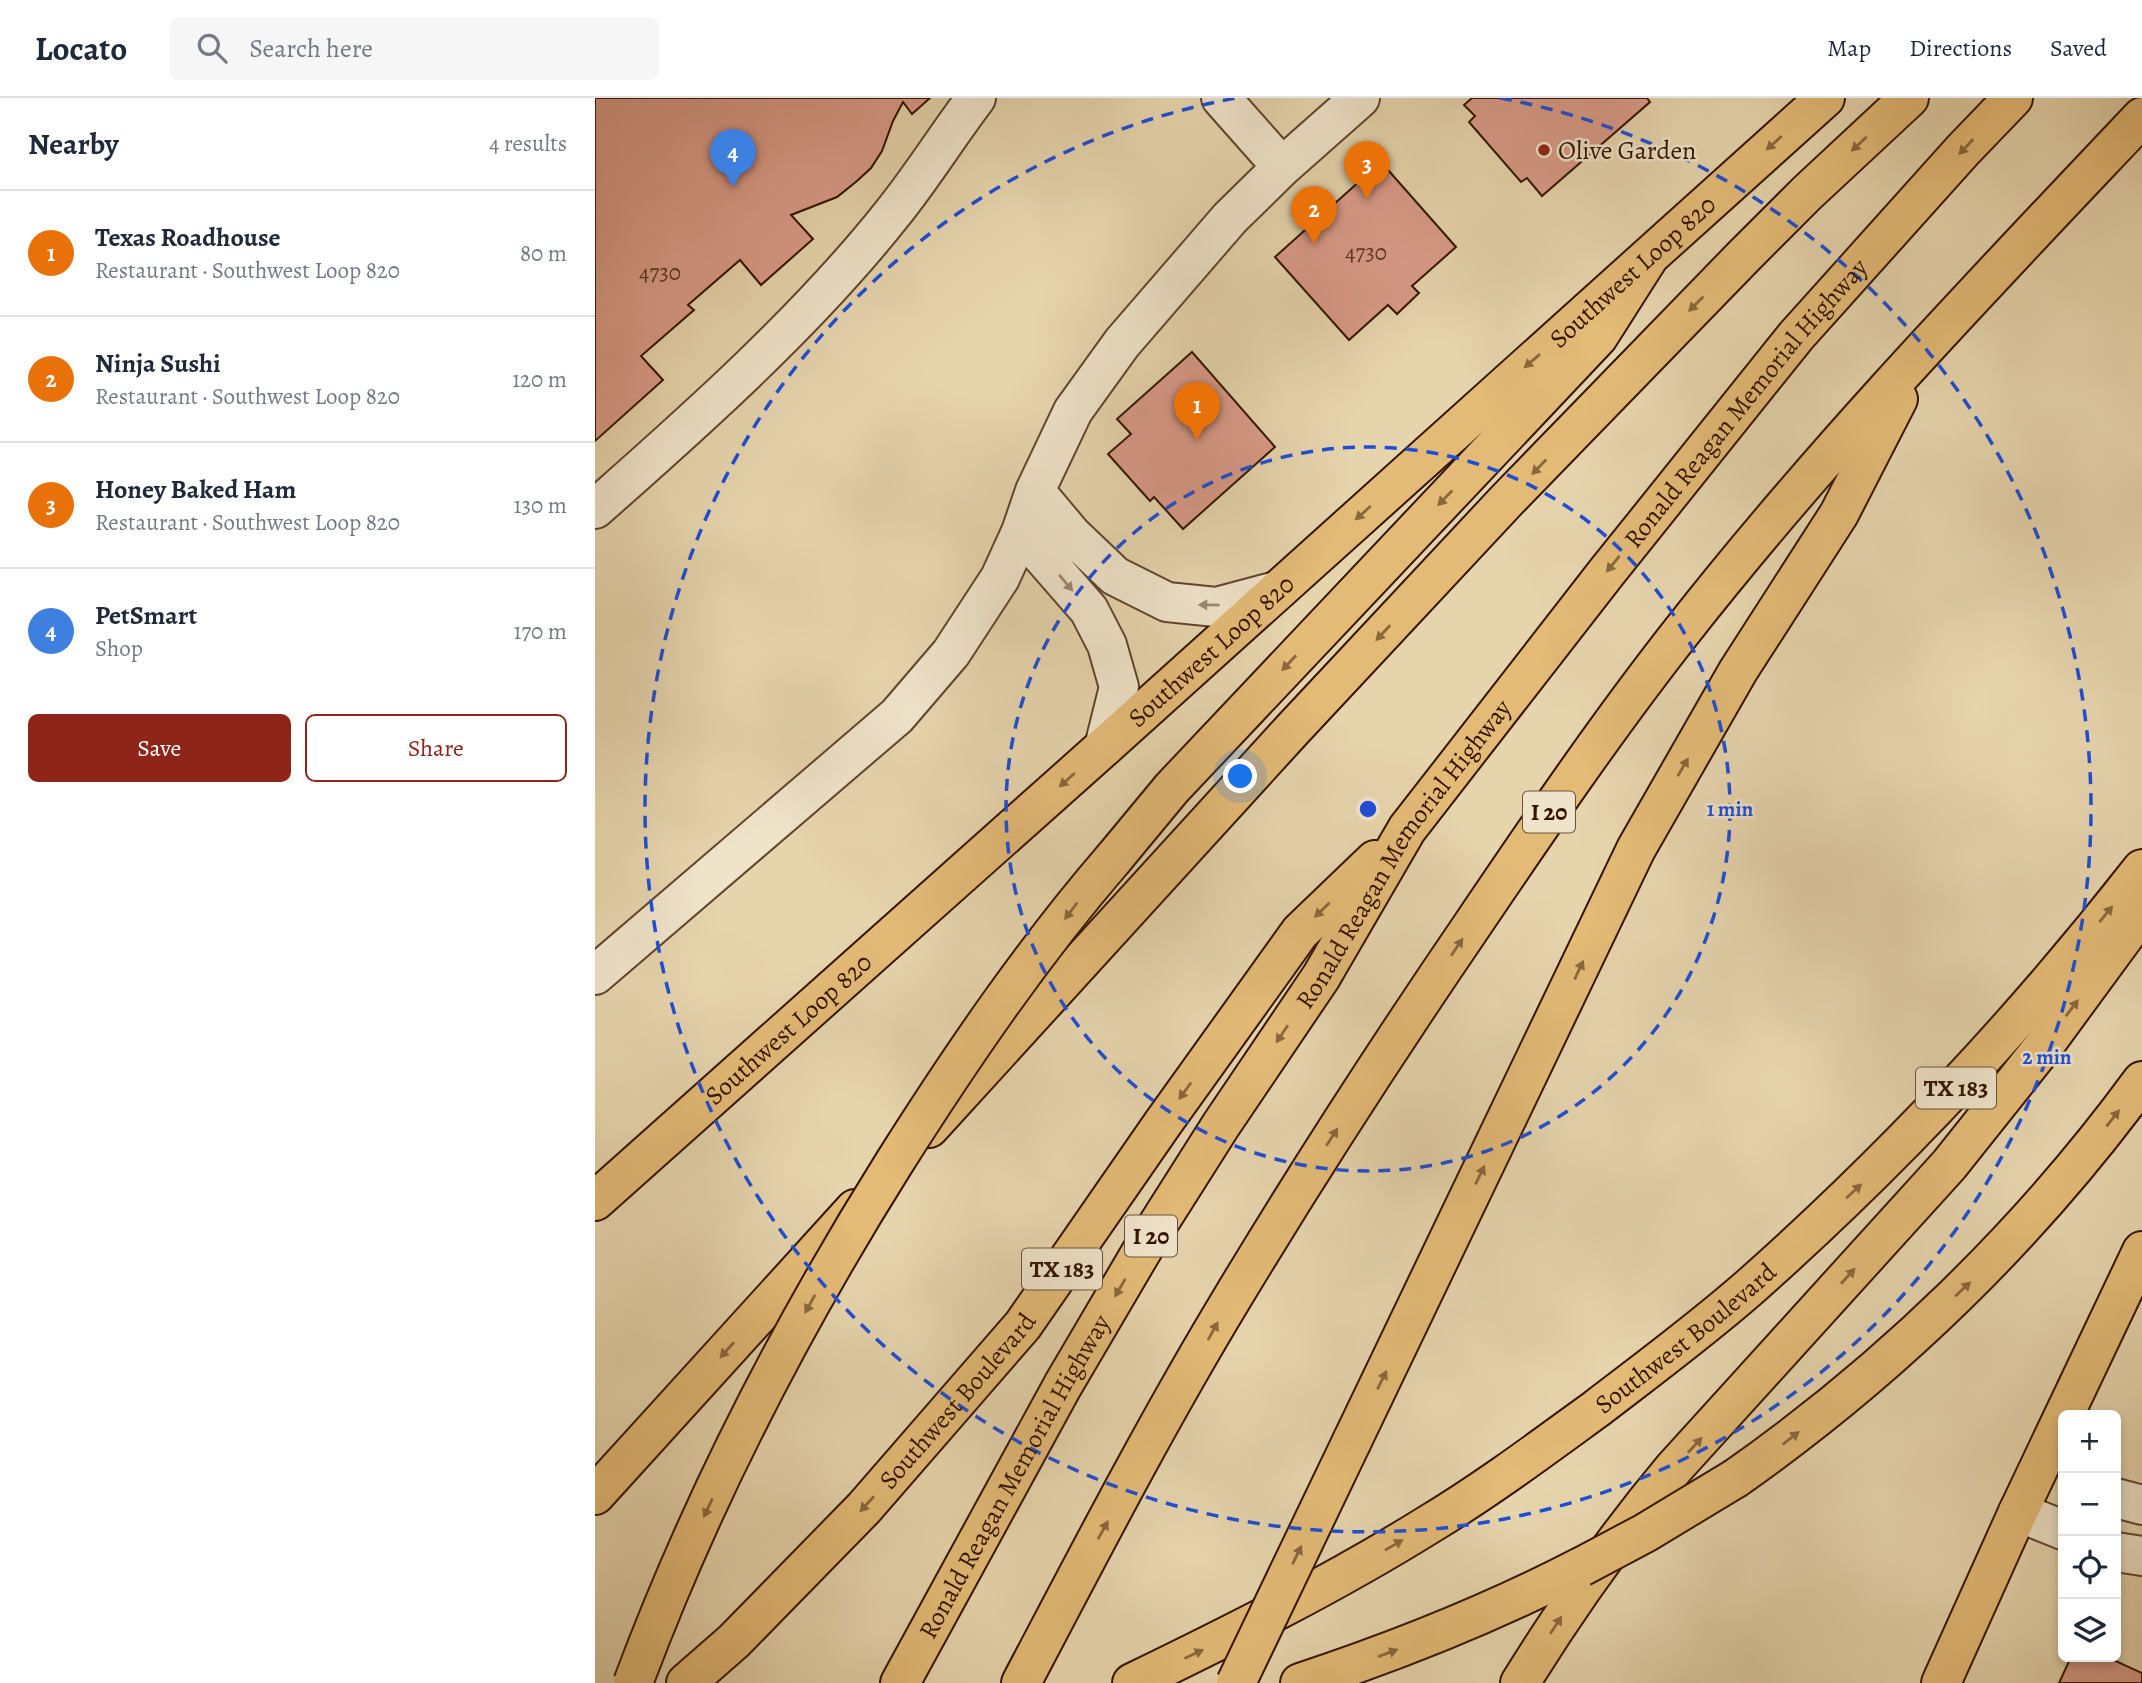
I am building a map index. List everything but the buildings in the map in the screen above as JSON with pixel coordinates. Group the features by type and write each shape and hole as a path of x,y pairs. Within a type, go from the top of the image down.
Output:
{"main road":[{"name":"Southwest Loop 820","path":"595,1201 1825,98"},
{"path":"595,1495 1293,729 1507,500 1807,193 1909,98"},
{"name":"Ronald Reagan Memorial Highway","path":"907,1668 1063,1385 1150,1237 1221,1125 1321,977 1407,829 1606,573 1796,336 1963,149 2013,98"},
{"name":"I 20","path":"1021,1683 1215,1327 1402,1029 1543,820 1681,633 1781,510 1924,348 2142,117"},
{"path":"633,1683 688,1551 733,1453 815,1294 949,1077 1043,947 1172,788 1598,337 1647,260"},
{"path":"1235,1683 1636,849 1738,671 1839,513 1924,348"},
{"name":"Southwest Boulevard","path":"686,1683 734,1641 864,1507 1023,1325 1300,932 1407,829"},
{"name":"Southwest Boulevard","path":"1132,1683 1283,1608 1429,1525 1527,1460 1679,1346 1750,1287 1861,1185 1926,1120 2045,988 2142,869"},
{"path":"1520,1683 1557,1623 1634,1516 1674,1468 1948,1165 2043,1047 2142,912"},
{"path":"1300,1683 1430,1637 1519,1599 1665,1522 1736,1478 1801,1431 1889,1357 1980,1272 2077,1165 2142,1081"},
{"path":"1941,1683 2018,1512 2052,1470 2142,1251"}],"lane":[{"path":"595,509 714,400 837,277 893,214 976,98"},
{"path":"1221,98 1282,167"},
{"path":"595,975 897,716 951,653 1000,578 1021,532 1035,491 1073,411 1122,343 1230,218 1282,167 1360,98"},
{"path":"1035,491 1072,535 1115,576 1167,602 1216,607 1276,591"},
{"path":"1021,532 1089,610 1107,645 1119,687 1104,747"},
{"path":"2121,1499 2142,1505"},
{"path":"2018,1512 2058,1528"},
{"path":"2121,1553 2142,1556"}],"place":[{"name":"Olive Garden","path":"1544,150"},
{"name":"PetSmart","path":"733,187"},
{"name":"Honey Baked Ham","path":"1367,199"},
{"name":"Ninja Sushi","path":"1314,244"},
{"name":"Texas Roadhouse","path":"1197,440"}]}
